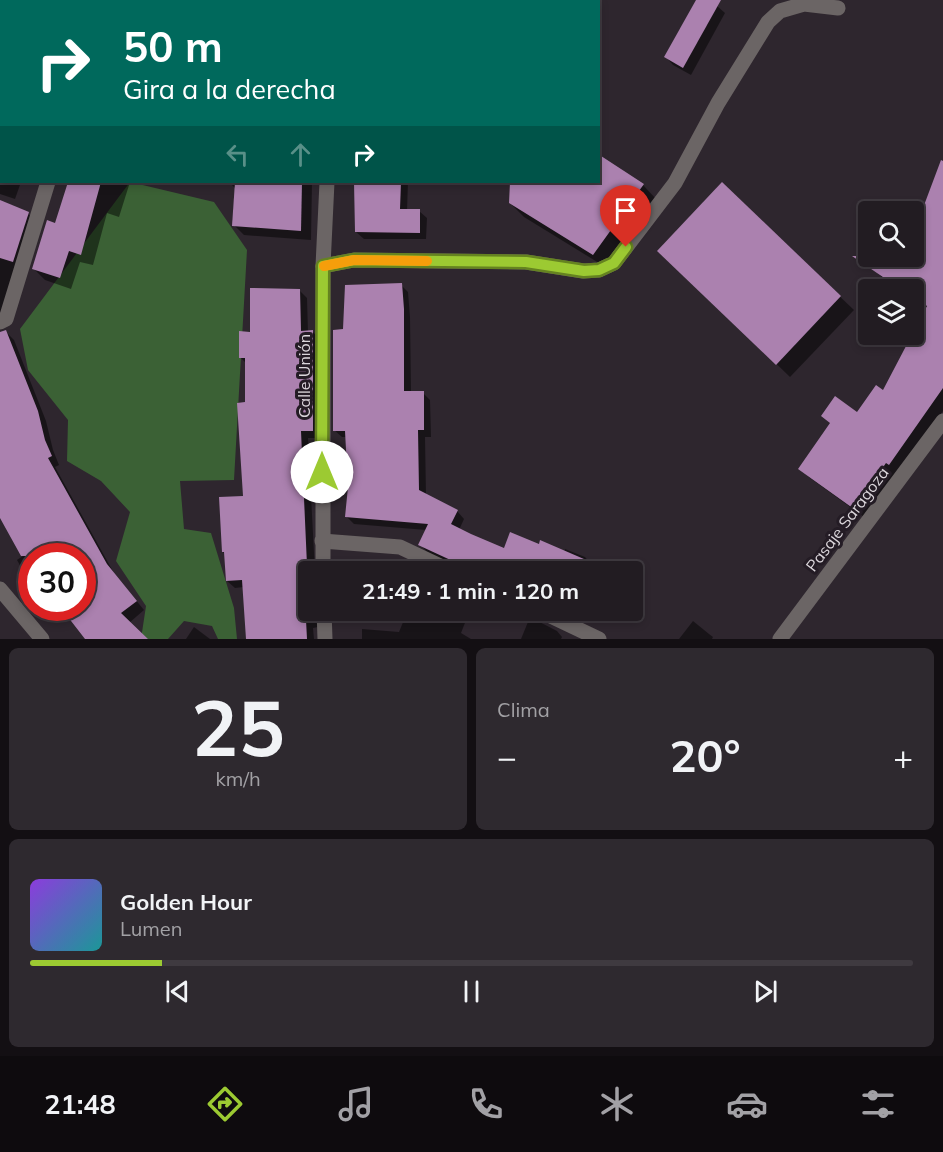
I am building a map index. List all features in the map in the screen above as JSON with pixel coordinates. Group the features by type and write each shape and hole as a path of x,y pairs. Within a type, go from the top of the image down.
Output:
{"street":[{"path":"323,266 354,260 526,262 584,271 599,270 614,263 675,183 718,103 768,22 780,11 804,4 838,8"},
{"path":"0,322 6,319 48,183"},
{"name":"Calle Unión","path":"322,561 323,266 327,183"},
{"name":"Pasaje Saragoza","path":"780,639 943,421"},
{"path":"322,541 400,547 430,561"},
{"path":"0,589 42,639"},
{"path":"324,621 325,639"},
{"path":"561,621 599,639"}],"green space":[{"path":"129,183 214,202 247,250 234,480 180,481 184,529 211,533 234,608 237,639 218,639 212,626 184,621 168,639 141,639 146,606 116,561 130,512 101,481 67,461 68,420 28,370 20,329"}],"building":[{"path":"696,0 721,0 683,68 664,57"},
{"path":"600,155 644,184 593,255 509,203 510,183 600,183"},
{"path":"941,160 943,161 943,388 889,465 886,463 854,509 798,469 830,423 821,416 835,396 857,412 876,385 883,390 907,345 924,345 924,312 927,306 924,304 924,279 886,279 868,267 924,267 924,205"},
{"path":"722,182 841,296 776,365 657,251"},
{"path":"68,183 101,183 81,255 69,251 60,278 32,269 47,220 55,223"},
{"path":"235,183 302,183 301,231 232,226"},
{"path":"354,183 401,183 400,209 420,209 420,233 355,232"},
{"path":"0,200 29,212 13,262 0,258"},
{"path":"402,283 404,391 424,391 424,430 418,430 419,490 458,510 451,524 504,548 510,532 539,544 540,540 589,561 453,561 418,545 428,524 345,517 348,487 345,431 333,431 333,330 343,329 345,285"},
{"path":"250,288 300,289 301,331 313,330 313,431 301,431 307,561 298,561 298,621 306,621 307,639 246,639 242,580 226,581 219,497 243,496 237,403 245,402 245,358 239,358 239,331 250,332"},
{"path":"6,330 38,411 45,440 52,456 48,458 95,543 18,543 18,551 0,518 0,332"},
{"path":"96,544 107,564 137,601 121,613 148,639 85,639 71,621 96,621"}],"slow traffic":[{"path":"324,266 354,260 427,261"}],"route":[{"path":"322,472 323,266 354,260 526,262 584,271 599,270 614,263 626,247"}]}
